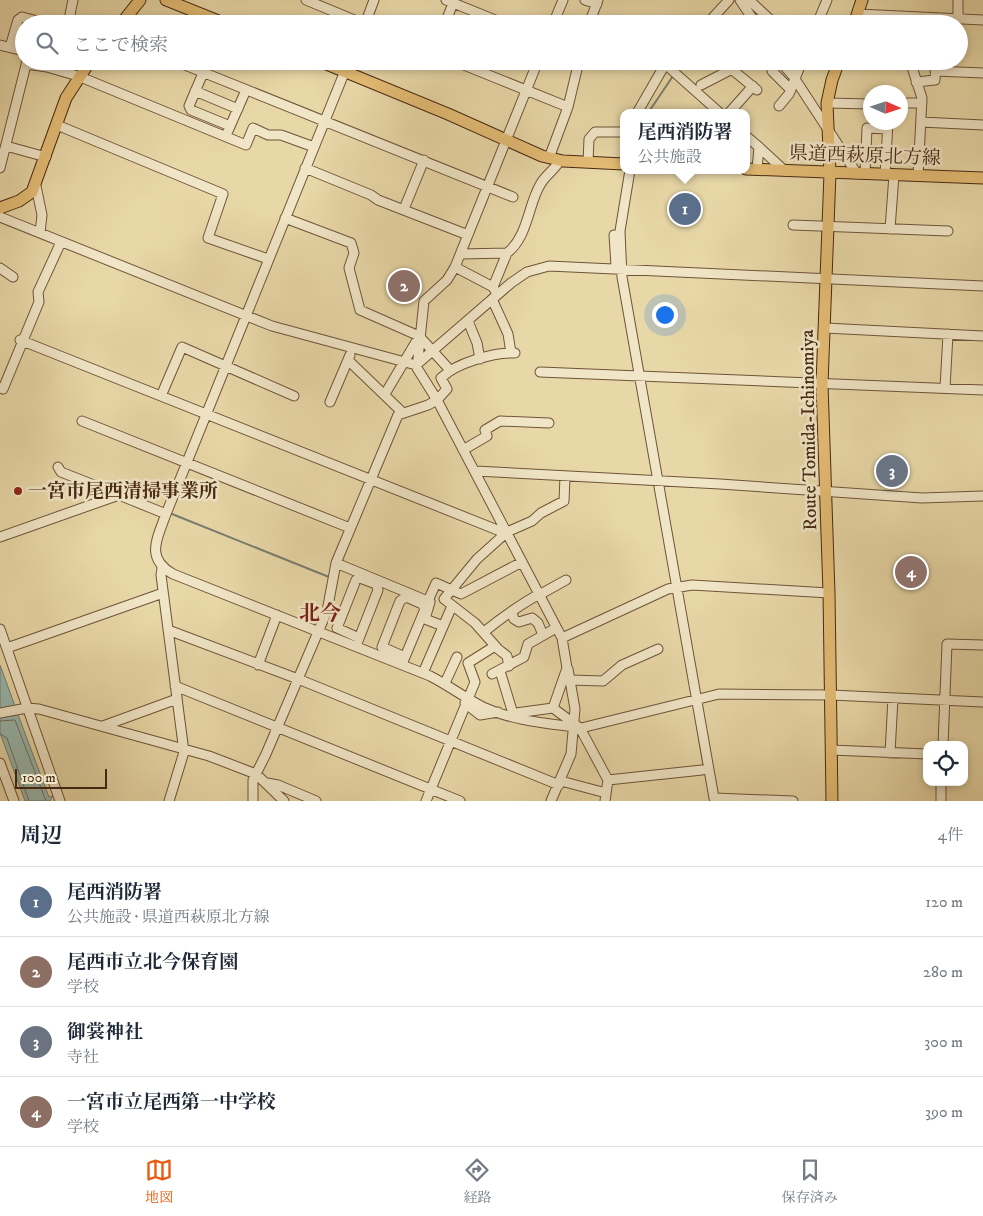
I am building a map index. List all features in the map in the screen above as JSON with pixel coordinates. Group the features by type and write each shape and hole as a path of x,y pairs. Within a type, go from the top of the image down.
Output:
{"main road":[{"path":"128,15 140,0"},
{"path":"166,0 204,15"},
{"path":"857,15 862,0"},
{"path":"0,208 26,198 36,186 66,98 83,70"},
{"path":"356,70 506,140 555,159 620,164"},
{"name":"Route Tomida-Ichinomiya","path":"832,801 827,491 822,384 830,173 827,103 836,70"},
{"name":"県道西萩原北方線","path":"752,169 983,178"}],"street":[{"path":"70,15 73,0"},
{"path":"306,0 343,15"},
{"path":"368,15 374,0"},
{"path":"557,15 563,0"},
{"path":"585,0 597,2 592,15"},
{"path":"716,15 729,0"},
{"path":"740,0 750,15"},
{"path":"749,0 765,15"},
{"path":"821,15 827,0"},
{"path":"958,0 958,15"},
{"path":"447,15 450,1 469,4 489,15"},
{"path":"968,19 983,20"},
{"path":"10,48 15,30"},
{"path":"0,45 15,49"},
{"path":"0,168 24,70"},
{"path":"57,70 78,76 246,145 253,128 268,135 281,135 314,146"},
{"path":"198,70 513,197"},
{"path":"172,800 182,748 162,594 162,568 156,558 156,550 166,514 345,70"},
{"path":"476,70 568,107"},
{"path":"534,70 455,267 447,280 424,301 416,365 437,400 562,638 575,709 575,727 572,754 551,801"},
{"path":"494,294 507,252 520,238 541,182 556,168 555,159 576,70"},
{"path":"639,109 665,70"},
{"path":"675,70 716,109"},
{"path":"701,85 722,70"},
{"path":"734,109 755,88 737,70"},
{"path":"772,70 791,90"},
{"path":"788,70 861,174"},
{"path":"779,106 791,90 799,70"},
{"path":"913,70 922,103 918,176"},
{"path":"916,82 935,80 936,70"},
{"path":"963,70 983,73"},
{"path":"203,72 189,106 191,110 230,126"},
{"path":"227,138 230,126 246,90"},
{"path":"195,91 238,109"},
{"path":"827,103 863,104"},
{"path":"908,104 922,103"},
{"path":"921,122 983,125"},
{"path":"57,125 223,194 208,238 268,260"},
{"path":"861,174 867,130"},
{"path":"887,130 890,229"},
{"path":"588,162 590,139 595,132 620,132"},
{"path":"750,139 785,170"},
{"path":"6,146 46,157"},
{"path":"752,169 759,147"},
{"path":"404,210 424,160"},
{"path":"305,168 468,235"},
{"path":"623,174 613,250 619,270 693,699 714,798 793,801"},
{"path":"619,270 621,214 629,174"},
{"path":"36,186 42,215 40,233"},
{"path":"0,217 290,332 416,365"},
{"path":"285,218 351,243 354,253 349,268 360,310 419,336 450,369"},
{"path":"794,225 948,231"},
{"path":"0,388 3,389 21,340 36,311 39,302 38,292 61,242"},
{"path":"461,254 507,252"},
{"path":"416,365 468,321 494,294 527,272 549,266 983,286"},
{"path":"253,801 252,789 256,774 327,611 336,563 398,415 437,400 447,389 441,378 450,369 513,353 494,294 455,267"},
{"path":"0,268 13,278"},
{"path":"468,321 477,343 480,360"},
{"path":"825,328 983,336"},
{"path":"945,388 948,334"},
{"path":"386,394 419,336"},
{"path":"21,340 506,533"},
{"path":"161,396 182,347 294,396"},
{"path":"330,402 352,347"},
{"path":"348,360 386,394 402,412"},
{"path":"540,372 983,390"},
{"path":"82,421 350,528"},
{"path":"463,450 487,436 485,430 500,421 549,423"},
{"path":"58,467 62,472 166,514"},
{"path":"474,471 655,480 922,498 983,496"},
{"path":"509,666 507,656 495,646 484,632 444,599 477,559 506,533 532,521 541,513 564,501 565,476"},
{"path":"0,537 119,495"},
{"path":"442,626 425,619 430,606 428,601 436,584 461,594 522,562"},
{"path":"336,563 428,601"},
{"path":"162,568 189,581 318,631 357,642 404,661"},
{"path":"360,578 376,584 378,590 357,642 337,628 356,580 360,578"},
{"path":"484,632 512,613 516,607 566,580"},
{"path":"562,638 674,588 692,585 829,593"},
{"path":"162,594 175,686 175,699"},
{"path":"7,648 162,594"},
{"path":"404,661 425,609 422,604 406,597 400,601 382,646 404,661 423,673 445,683 466,700 514,717 575,727 693,699 729,694 830,695 983,702"},
{"path":"423,673 452,606"},
{"path":"512,613 514,619 519,622 532,618 538,623 543,635"},
{"path":"258,665 277,615"},
{"path":"514,717 496,673 524,657 528,644 556,628"},
{"path":"0,629 60,801"},
{"path":"168,630 298,679 450,741 560,783 606,797 608,780 575,727 552,708 516,712 514,717"},
{"path":"943,741 947,644 983,646"},
{"path":"426,801 475,682 468,663 495,646"},
{"path":"570,680 603,680 622,665 658,649"},
{"path":"552,708 564,680 566,654"},
{"path":"445,683 457,657"},
{"path":"175,686 460,801"},
{"path":"890,753 892,698"},
{"path":"103,726 175,699"},
{"path":"693,699 708,801"},
{"path":"0,713 27,708 52,712 182,748 256,774 284,801"},
{"path":"831,750 923,754"},
{"path":"0,763 14,801"},
{"path":"608,780 702,770"},
{"path":"266,783 278,785 316,801"},
{"path":"941,801 942,786"}],"water":[{"path":"0,665 15,706 0,710"},
{"path":"17,712 49,797 53,796 50,801 25,801 0,733 0,716"}],"waterway":[{"path":"651,109 673,76"},
{"path":"172,514 329,577"},
{"path":"697,726 704,768"}],"place":[{"name":"尾西消防署","path":"685,209"},
{"name":"尾西市立北今保育園","path":"404,286"},
{"name":"御裳神社","path":"892,471"},
{"name":"一宮市尾西清掃事業所","path":"18,491"},
{"name":"一宮市立尾西第一中学校","path":"911,572"}],"district":[{"name":"北今","path":"320,614"}]}
